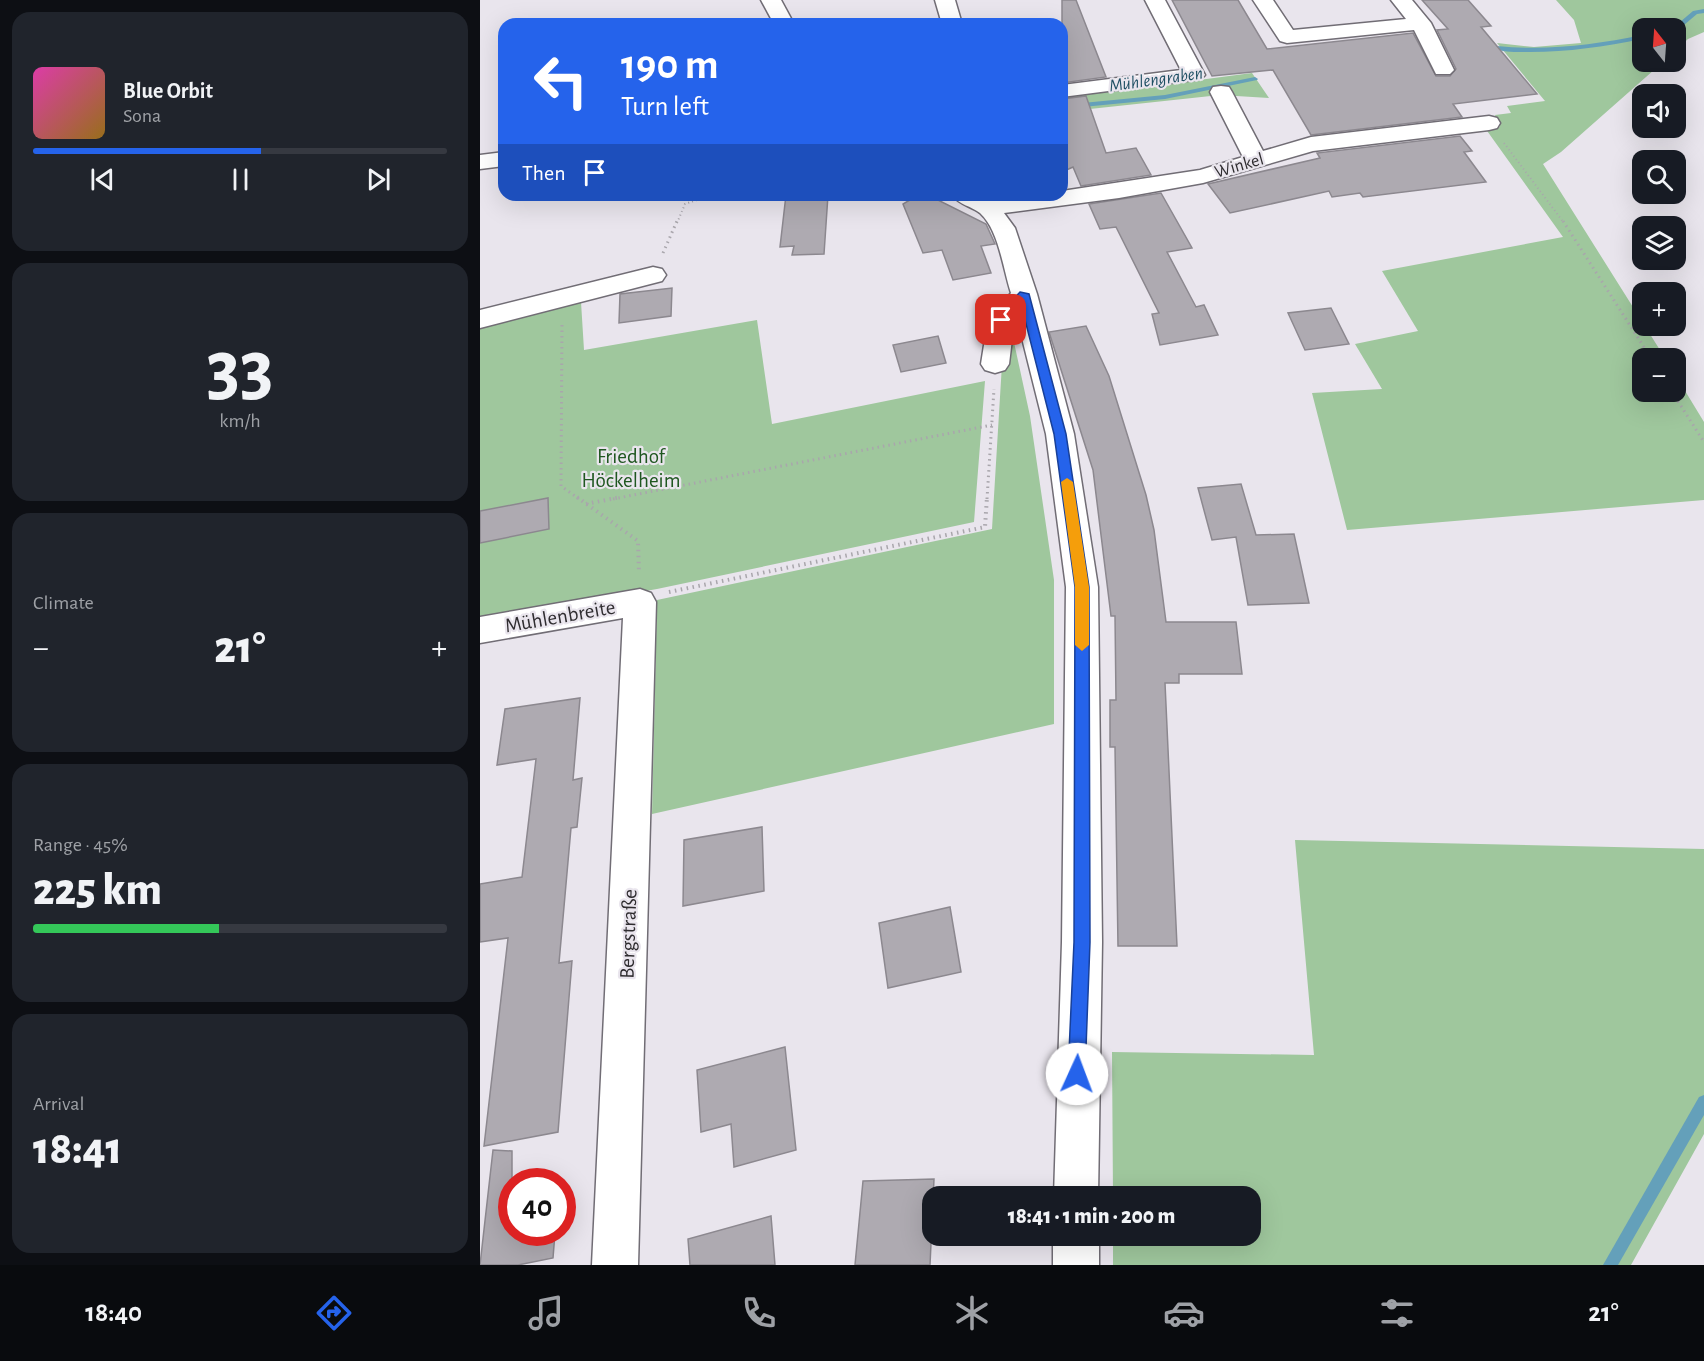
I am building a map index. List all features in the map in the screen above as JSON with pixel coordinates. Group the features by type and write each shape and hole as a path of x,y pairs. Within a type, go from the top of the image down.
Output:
{"street":[{"path":"771,0 781,18"},
{"path":"945,0 950,18"},
{"path":"1068,90 1194,75 1155,0"},
{"path":"1263,0 1287,37 1421,23"},
{"path":"1401,0 1421,23 1443,70"},
{"path":"1221,92 1256,160"},
{"name":"Winkel","path":"1068,194 1119,191 1203,176 1311,144 1489,123"},
{"path":"480,162 498,160"},
{"path":"983,201 1003,228 1024,294 1060,434 1082,587 1082,942 1076,1186"},
{"path":"480,319 653,275"},
{"path":"995,364 1001,320 1024,294"},
{"name":"Mühlenbreite","path":"480,630 640,602"},
{"name":"Bergstraße","path":"615,1265 640,602"},
{"path":"1076,1246 1076,1265"}],"path":[{"path":"1489,123 1578,242 1645,348"},
{"path":"653,275 685,204 694,201"},
{"path":"653,275 665,250"},
{"path":"562,298 561,486 638,541 640,602 658,594 985,527 995,364"},
{"path":"1678,402 1704,442"},
{"path":"585,504 992,425"}],"green space":[{"path":"1556,0 1704,0 1704,32 1686,41 1686,18 1632,18 1632,72 1652,72 1638,84 1632,84 1632,89 1561,152 1543,164 1632,306 1632,336 1651,336 1659,348 1632,348 1632,402 1686,402 1686,392 1704,422 1704,500 1347,530 1312,393 1382,389 1355,344 1418,331 1382,271 1563,237 1485,128 1500,127 1495,115 1511,113 1507,106 1545,101 1497,43 1534,47 1581,43 1574,20"},
{"path":"1252,73 1269,98 1220,95 1068,111 1068,97"},
{"name":"Friedhof Höckelheim","path":"581,302 584,350 757,320 772,424 985,381 974,522 657,589 480,620 480,328"},
{"path":"1010,324 1030,416 1054,580 1054,724 652,814 657,600 992,529 1002,364"},
{"path":"1295,840 1704,849 1704,1134 1631,1265 1113,1265 1113,1246 1261,1246 1261,1186 1113,1186 1112,1052 1314,1055"}],"building":[{"path":"1062,0 1076,0 1106,77 1068,82 1068,18 1062,18"},
{"path":"1172,0 1238,0 1267,49 1413,33 1436,76 1450,76 1456,69 1437,30 1448,29 1422,0 1468,0 1491,26 1481,27 1537,94 1453,104 1462,117 1311,135 1273,70 1212,76"},
{"path":"1086,96 1106,153 1136,148 1151,175 1081,186 1073,167 1068,169 1068,98"},
{"path":"1460,136 1472,151 1464,152 1486,182 1363,197 1360,193 1332,197 1329,191 1230,213 1208,184 1320,158 1317,153"},
{"path":"1161,193 1192,248 1167,252 1196,307 1204,305 1218,335 1160,345 1152,314 1159,313 1116,227 1100,229 1089,204"},
{"path":"785,201 828,201 824,254 792,255 794,246 780,247"},
{"path":"908,201 940,201 986,224 995,244 981,246 991,273 953,280 942,250 923,253 903,204"},
{"path":"672,288 671,316 619,323 620,294"},
{"path":"1331,308 1349,344 1305,350 1288,313"},
{"path":"1086,326 1109,376 1146,495 1154,530 1166,622 1236,622 1242,674 1179,674 1179,683 1165,683 1177,946 1118,946 1115,747 1110,747 1110,700 1116,700 1115,616 1111,616 1093,470 1049,332"},
{"path":"938,336 946,363 901,372 893,345"},
{"path":"1241,484 1256,535 1294,534 1309,603 1248,605 1236,537 1212,540 1198,488"},
{"path":"548,498 549,529 480,543 480,511"},
{"path":"580,698 573,780 582,778 577,827 571,828 559,963 572,961 558,1132 484,1146 508,938 480,942 480,884 522,877 536,759 497,765 505,709"},
{"path":"762,827 764,891 683,906 684,840"},
{"path":"950,907 961,972 888,988 879,923"},
{"path":"785,1047 796,1150 734,1167 731,1124 701,1132 697,1070"},
{"path":"493,1150 512,1151 512,1168 498,1168 498,1246 554,1246 553,1258 518,1265 480,1265"},
{"path":"934,1179 934,1186 922,1186 922,1246 931,1246 930,1265 855,1265 863,1181"},
{"path":"771,1216 775,1265 690,1265 688,1239"}],"waterway":[{"name":"Mühlengraben","path":"1686,20 1695,12 1704,11"},
{"name":"Mühlengraben","path":"1497,48 1515,50 1570,48 1632,39"},
{"name":"Mühlengraben","path":"1068,106 1165,97 1255,79"},
{"path":"1610,1265 1704,1102"}],"slow traffic":[{"path":"1067,482 1082,587 1082,645"}],"route":[{"path":"1001,320 1024,294 1060,434 1082,587 1082,942 1077,1074"}]}
